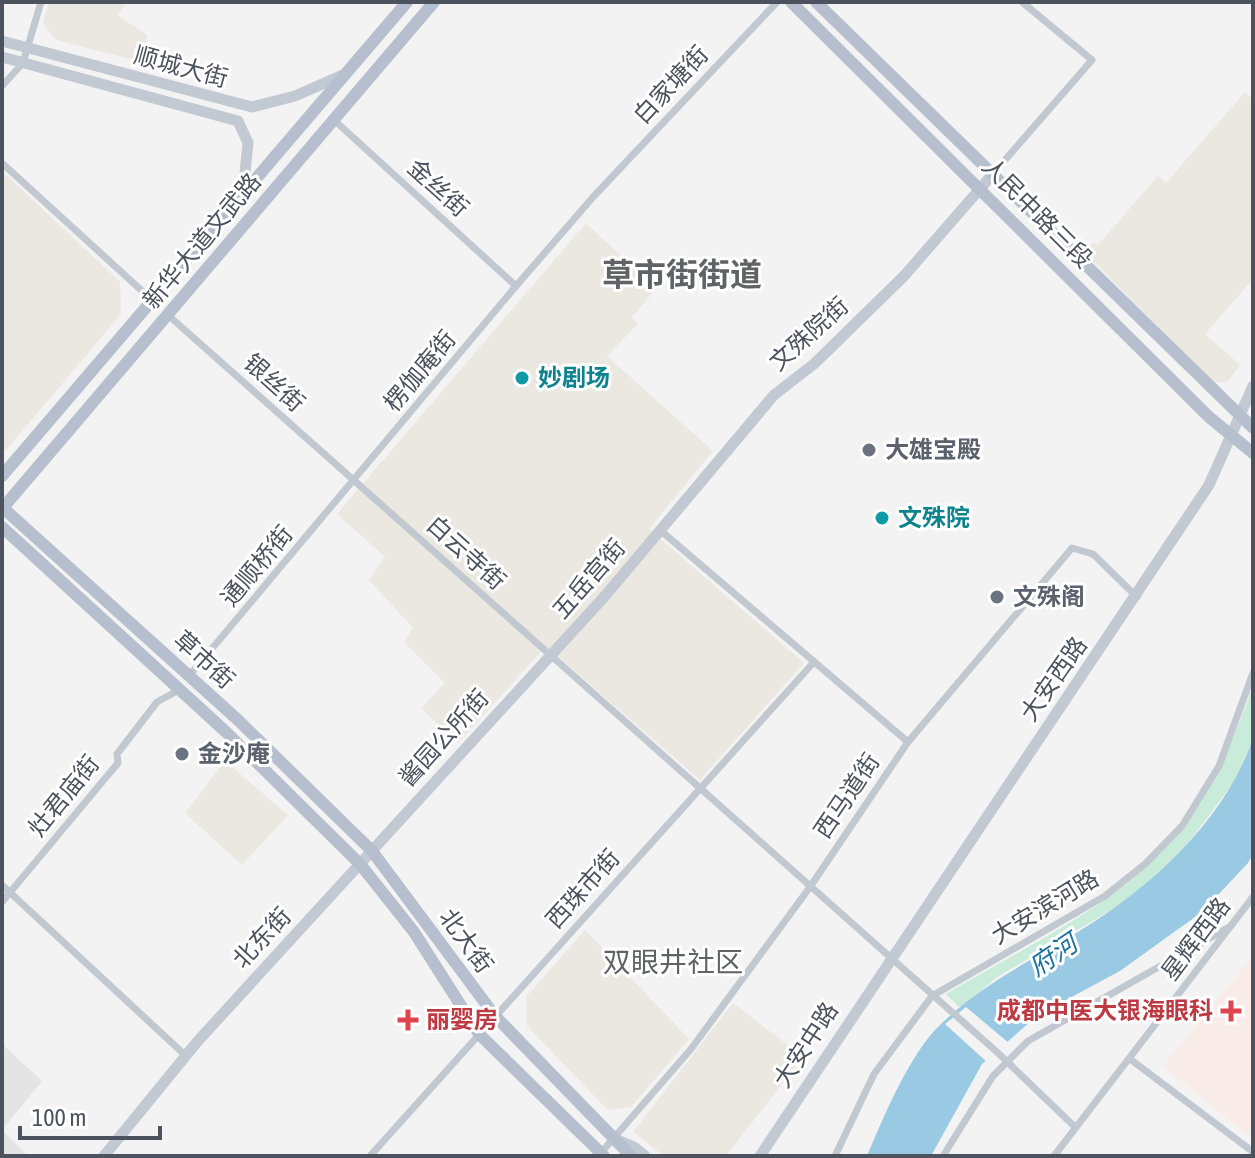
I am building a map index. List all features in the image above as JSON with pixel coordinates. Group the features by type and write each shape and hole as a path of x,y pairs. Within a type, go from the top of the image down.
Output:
{"main road":[{"name":"新华大道文武路","path":"2,476 407,2"},
{"name":"新华大道文武路","path":"2,508 434,2"},
{"name":"人民中路三段","path":"791,2 1232,439 1253,453"},
{"name":"人民中路三段","path":"816,2 1253,428"},
{"name":"草市街","path":"2,508 189,676 372,851"},
{"name":"草市街","path":"2,527 177,691 226,732 360,864"},
{"name":"北大街","path":"372,851 495,1016 631,1156"},
{"name":"北大街","path":"360,864 414,932 479,1034 602,1155"}],"street":[{"path":"2,86 23,63 41,2"},
{"name":"白家塘街","path":"516,286 594,196 777,2"},
{"path":"992,175 1092,60 1022,2"},
{"name":"顺城大街","path":"2,41 252,107 295,96 345,74"},
{"name":"顺城大街","path":"2,57 238,121 248,143 243,193"},
{"name":"金丝街","path":"334,120 516,286"},
{"path":"2,163 152,300"},
{"name":"文殊院街","path":"660,530 774,395 814,364 904,276 992,175"},
{"name":"楞伽庵街","path":"355,481 516,286"},
{"name":"银丝街","path":"168,315 355,481"},
{"name":"大安西路","path":"890,958 1137,597 1209,485 1253,386"},
{"name":"白云寺街","path":"355,481 998,1053 1074,1126"},
{"name":"通顺桥街","path":"189,676 355,481"},
{"path":"660,530 908,742"},
{"name":"五岳宫街","path":"550,655 660,530"},
{"name":"西马道街","path":"602,1155 691,1049 810,887 908,742 1072,548 1093,554 1137,597"},
{"name":"酱园公所街","path":"372,851 550,655"},
{"name":"西珠市街","path":"370,1156 814,662"},
{"name":"大安滨河路","path":"835,1156 874,1074 932,996 1105,896 1145,864 1182,826 1219,766 1253,673"},
{"name":"灶君庙街","path":"2,902 118,763 117,754 157,702 177,691"},
{"name":"北东街","path":"104,1156 186,1056 372,851"},
{"path":"2,885 186,1056"},
{"name":"星辉西路","path":"1054,1156 1074,1126 1130,1059 1253,897"},
{"path":"943,1156 1005,1060 1028,1041 1231,926"},
{"name":"大安中路","path":"760,1156 890,958"},
{"path":"1130,1059 1253,1152"},
{"path":"614,1139 634,1147 645,1156"}],"shaded area":[{"path":"49,2 127,2 117,15 147,35 141,62 56,40 43,23"},
{"path":"1245,92 1253,99 1253,279 1205,334 1240,365 1227,382 1213,382 1084,252 1094,242 1098,245 1158,176 1166,183"},
{"path":"2,171 120,282 121,314 7,449 2,450"},
{"path":"586,223 656,289 632,317 638,324 607,356 713,451 649,529 804,663 700,780 546,646 458,743 421,708 445,683 404,642 413,628 369,580 385,557 337,514"},
{"path":"225,761 288,815 242,865 185,813"},
{"path":"585,930 689,1039 631,1107 608,1110 527,1026 526,997"},
{"name":"成都中医大银海眼科","path":"1253,956 1253,1126 1246,1134 1163,1066"},
{"path":"733,1003 803,1057 726,1156 664,1156 633,1132"},
{"path":"2,1044 42,1081 2,1130"},
{"path":"2,1130 28,1156 2,1156"}],"green space":[{"path":"1253,684 1253,739 1249,750 1233,783 1180,854 1125,902 997,977 960,1008 946,994 1109,897 1157,855 1179,830 1215,774 1243,714"}],"water":[{"name":"府河","path":"1253,739 1253,854 1248,863 1202,912 1120,971 1038,1015 982,1064 931,1156 867,1156 908,1068 941,1024 985,988 1095,921 1151,879 1201,829 1239,771"}],"pier":[{"path":"966,1007 1010,1044 988,1063 945,1024"}],"place":[{"name":"妙剧场","path":"522,378"},
{"name":"大雄宝殿","path":"869,450"},
{"name":"文殊院","path":"882,518"},
{"name":"文殊阁","path":"997,597"},
{"name":"金沙庵","path":"182,754"},
{"name":"成都中医大银海眼科","path":"1231,1011"},
{"name":"丽婴房","path":"408,1020"}],"district":[{"name":"草市街街道","path":"682,275"},
{"name":"双眼井社区","path":"673,962"}]}
